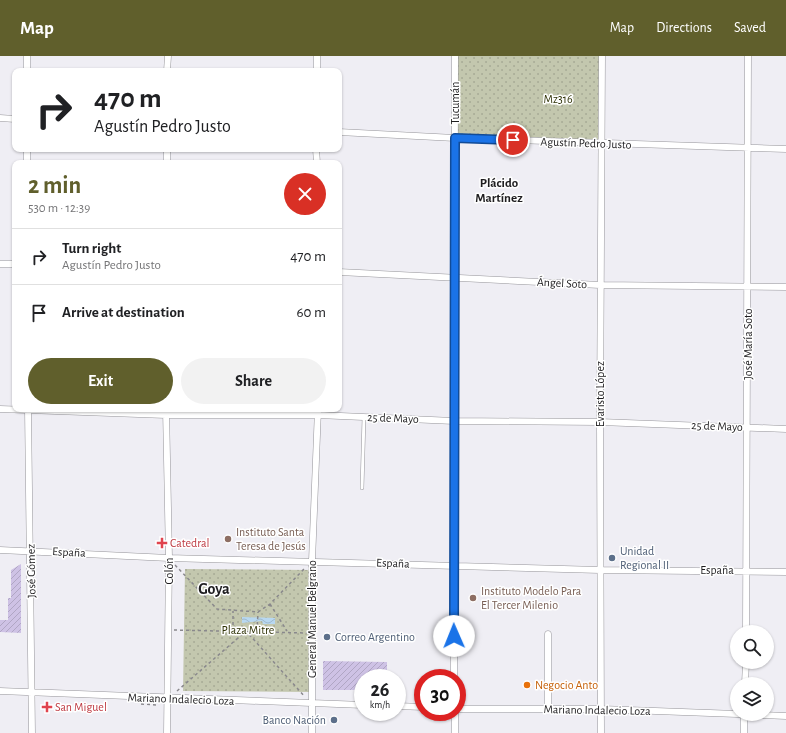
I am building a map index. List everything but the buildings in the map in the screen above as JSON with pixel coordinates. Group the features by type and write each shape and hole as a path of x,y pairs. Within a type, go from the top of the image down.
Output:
{"street":[{"path":"27,56 27,68"},
{"path":"167,68 168,56"},
{"path":"317,56 317,68"},
{"name":"Tucumán","path":"454,669 455,56"},
{"name":"Evaristo López","path":"601,733 600,285 602,56"},
{"name":"José María Soto","path":"746,625 748,570 748,56"},
{"path":"0,118 12,119"},
{"name":"Agustín Pedro Justo","path":"342,132 455,138 786,150"},
{"path":"0,264 12,264"},
{"name":"Ángel Soto","path":"342,272 600,285 786,287"},
{"name":"25 de Mayo","path":"0,409 12,409"},
{"name":"José Gómez","path":"28,412 31,550 32,733"},
{"name":"25 de Mayo","path":"166,412 318,412 364,417 454,421 600,422 786,429"},
{"name":"Colón","path":"166,412 169,558 167,733"},
{"name":"General Manuel Belgrano","path":"312,733 310,633 318,412"},
{"name":"España","path":"0,550 31,550 169,558 600,570 748,570 786,572"},
{"path":"548,634 548,709"},
{"name":"Mariano Indalecio Loza","path":"0,692 354,705"},
{"name":"Mariano Indalecio Loza","path":"466,708 601,709 730,714"},
{"name":"Mariano Indalecio Loza","path":"774,715 786,716"},
{"path":"455,721 455,733"},
{"path":"744,721 744,733"}],"lane":[{"path":"362,488 364,417"}],"path":[{"path":"169,558 217,609 258,612 270,604 312,561"},
{"path":"270,604 288,632"},
{"path":"233,610 233,631"},
{"path":"257,631 258,612"},
{"path":"169,630 310,633"},
{"path":"168,699 246,631"},
{"path":"246,631 312,704"}],"green space":[{"name":"Mz316","path":"455,56 602,56 601,143 455,138"},
{"name":"Plaza Mitre","path":"185,569 312,570 311,692 183,691"}],"water":[{"path":"242,617 275,618 275,624 263,624 262,621 242,623"}],"place":[{"name":"Instituto Santa Teresa de Jesús","path":"228,539"},
{"name":"Catedral","path":"162,543"},
{"name":"Unidad Regional II","path":"612,558"},
{"name":"Instituto Modelo Para El Tercer Milenio","path":"473,598"},
{"name":"Correo Argentino","path":"327,637"},
{"name":"Negocio Anto","path":"527,685"},
{"name":"San Miguel","path":"47,707"},
{"name":"Banco Nación","path":"334,720"}],"district":[{"name":"Plácido Martínez","path":"499,190"},
{"name":"Goya","path":"214,589"}],"route":[{"path":"454,636 455,138 513,140"}]}
